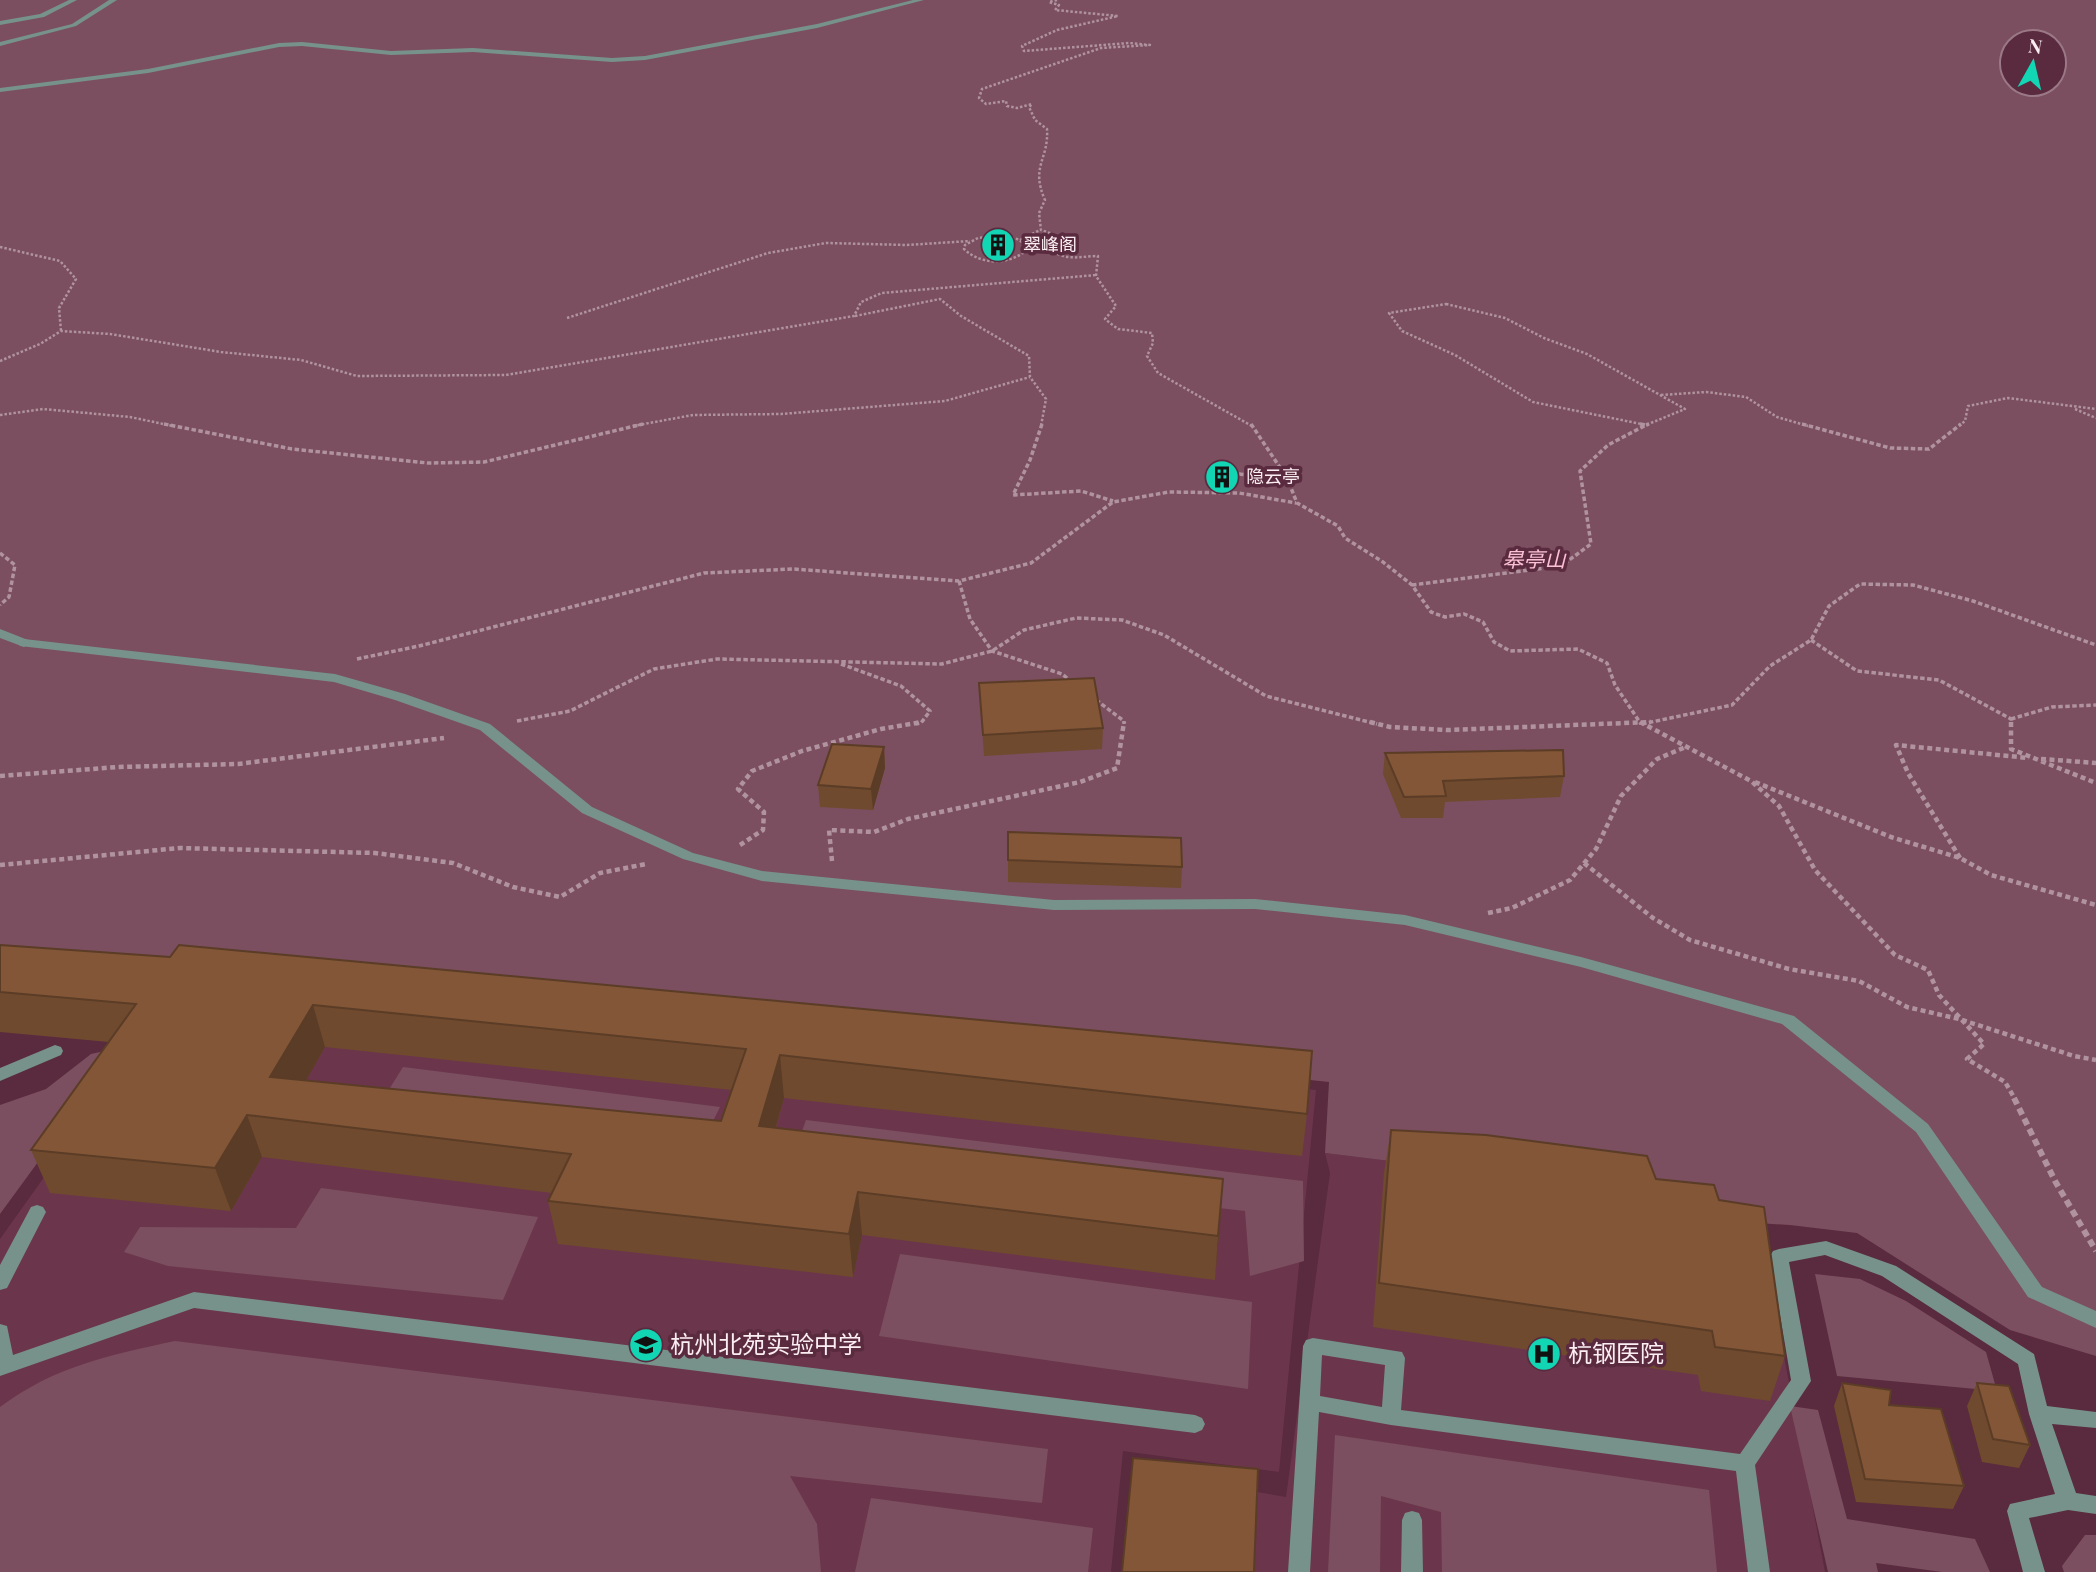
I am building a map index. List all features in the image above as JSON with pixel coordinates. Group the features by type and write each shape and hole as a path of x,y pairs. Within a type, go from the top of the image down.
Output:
{"street":[{"path":"0,23 42,16 74,0"},
{"path":"0,44 74,25 114,0"},
{"path":"0,90 148,71 279,45 302,44 391,53 473,50 612,60 645,58 817,26 922,0"},
{"path":"0,633 24,643 335,678 400,696 485,727 587,810 688,856 762,876 1054,905 1255,904 1405,920 1581,962 1788,1020 1923,1128 2035,1292 2096,1320"},
{"path":"0,1075 55,1051"},
{"path":"0,1283 37,1212"},
{"path":"1759,1572 1745,1463 1801,1381 1779,1256 1826,1248 1889,1271 2027,1360 2039,1414 2067,1501"},
{"path":"0,1332 2,1367 194,1300 1195,1424"},
{"path":"1299,1572 1313,1346 1395,1358 1391,1417"},
{"path":"1309,1402 1391,1417 1745,1463"},
{"path":"2039,1414 2096,1420"},
{"path":"2034,1572 2017,1511 2067,1501 2096,1505"},
{"path":"1412,1520 1412,1572"}],"path":[{"path":"1041,230 1039,213 1045,200 1037,185 1037,167 1042,161 1049,138 1047,129 1038,124 1029,113 1032,104 1017,108 1007,106 1002,100 986,104 979,99 982,89 1022,75 1040,65 1058,63 1068,57 1103,48 1150,45 1129,43 1024,51 1023,46 1035,38 1059,28 1118,16 1055,10 1059,5 1049,2 1057,0"},
{"path":"1019,240 1041,230 1053,234 1060,245 1054,252 1061,257 1070,259 1098,256 1095,262 1097,282 1116,306 1105,319 1118,329 1152,333 1153,343 1147,356 1158,373 1251,422 1287,478 1297,503"},
{"path":"567,318 768,253 826,243 907,245 970,242 998,236 1019,240 1027,246 1025,253 1002,260 982,259 964,249 970,242"},
{"path":"0,247 60,261 76,279 60,308 61,331"},
{"path":"854,316 861,302 882,293 1096,275"},
{"path":"0,361 40,344 61,331 110,334 193,348 301,360 357,376 506,376 940,299 961,316 1029,356 1030,377 1046,399 1042,428 1030,466 1013,495 1081,491 1113,502"},
{"path":"1412,585 1561,566 1591,544 1580,471 1608,445 1685,409 1587,354 1544,338 1505,318 1446,304 1389,313 1402,331 1455,355 1533,402 1646,425"},
{"path":"0,415 43,409 130,417 304,450 428,463 484,462 624,426 693,415 781,414 945,401 1030,377"},
{"path":"1658,395 1706,392 1746,397 1777,417 1827,428 1890,448 1929,449 1965,421 1968,407 2008,398 2096,409"},
{"path":"2071,407 2096,418"},
{"path":"1238,474 1287,478"},
{"path":"354,659 483,630 704,573 793,569 959,581 1031,563 1113,502 1169,492 1239,493 1297,503 1338,526 1345,538 1383,562 1412,585 1431,612 1446,617 1464,614 1483,622 1494,642 1510,651 1578,649 1607,663 1615,685 1641,723 1751,780 1892,837 1960,859 1992,875 2096,905"},
{"path":"0,553 15,565 9,597 0,606"},
{"path":"959,581 970,619 992,651 1062,674 1083,690"},
{"path":"0,776 118,767 238,764 440,739 485,727 570,711 654,669 717,659 942,664 992,651 1024,630 1076,618 1122,620 1164,635 1266,696 1335,716 1390,727 1448,730 1641,723 1732,705 1770,666 1811,640 1829,606 1860,584 1913,585 1973,601 2096,645"},
{"path":"1811,640 1857,671 1939,680 2011,719 2052,707 2096,705"},
{"path":"0,865 180,848 375,853 453,863 513,887 560,897 600,873 740,845 763,830 764,811 738,789 752,771 802,751 881,729 921,723 930,711 901,686 837,662"},
{"path":"835,883 829,830 874,832 908,819 1080,782 1117,768 1124,721 1093,697"},
{"path":"2011,719 2011,750 2096,783"},
{"path":"1960,859 1908,773 1896,745 2096,763"},
{"path":"1485,914 1511,908 1570,880 1596,849 1621,796 1657,759 1688,746"},
{"path":"1751,780 1779,806 1815,870 1895,955 1928,970 1939,995 1984,1044 1966,1059 2005,1082 2026,1118 2055,1181 2096,1251"},
{"path":"1584,863 1653,918 1690,940 1788,969 1859,981 1907,1007 1959,1019 2074,1056 2096,1060"}],"shaded area":[{"name":"杭州北苑实验中学","path":"186,978 1316,1090 1279,1472 1123,1451 1111,1572 0,1572 0,1239"},
{"name":"杭钢医院","path":"1325,1153 1707,1200 1761,1236 1825,1572 1135,1572 1141,1472 1286,1497 1330,1173"}],"green space":[{"name":"皋亭山","path":"0,0 2096,0 2096,1356 2010,1330 1857,1233 1741,1222 1707,1200 1325,1153 1329,1082 202,962 0,969"},
{"path":"122,1047 0,1214 0,1105 46,1089 91,1054"},
{"path":"403,1067 720,1107 700,1147 380,1104"},
{"path":"806,1120 1303,1181 1304,1261 1250,1276 1245,1211 792,1159"},
{"path":"321,1188 538,1217 503,1300 168,1266 124,1252 140,1227 296,1228"},
{"path":"900,1254 1252,1302 1248,1389 879,1336"},
{"path":"1815,1274 1860,1279 1906,1301 1986,1352 1997,1391 1837,1376"},
{"path":"175,1341 1048,1449 1042,1503 790,1476 817,1524 821,1572 0,1572 0,1407 41,1381 62,1372 106,1357"},
{"path":"1790,1406 1818,1410 1847,1519 1975,1539 1990,1572 1942,1572 1876,1563 1878,1572 1828,1572"},
{"path":"1335,1435 1709,1490 1717,1572 1442,1572 1441,1512 1381,1496 1380,1572 1328,1572"},
{"path":"871,1498 1093,1528 1088,1572 855,1572"},
{"path":"2085,1535 2096,1535 2096,1572 2064,1572 2062,1566"}],"building":[{"path":"1094,678 1103,728 983,735 979,683"},
{"path":"832,744 884,747 871,789 818,785"},
{"path":"1563,750 1564,776 1443,781 1446,796 1404,797 1385,753"},
{"path":"1008,832 1181,838 1182,867 1008,860"},
{"path":"0,945 170,957 179,945 1312,1051 1307,1114 780,1055 759,1126 1223,1179 1218,1236 858,1192 849,1234 548,1201 571,1154 247,1115 215,1168 31,1150 136,1004 0,992","holes":["313,1005 746,1049 721,1121 270,1077"]},
{"path":"1391,1130 1486,1135 1647,1156 1656,1179 1714,1185 1719,1200 1764,1207 1785,1356 1715,1347 1712,1331 1379,1283"},
{"path":"1842,1383 1891,1390 1889,1405 1941,1409 1964,1486 1865,1479"},
{"path":"1977,1383 2009,1386 2030,1445 1993,1439"},
{"path":"1133,1458 1258,1469 1254,1572 1122,1572"}],"place":[{"name":"翠峰阁","path":"998,245"},
{"name":"隐云亭","path":"1222,477"},
{"name":"杭州北苑实验中学","path":"646,1345"},
{"name":"杭钢医院","path":"1544,1354"}]}
